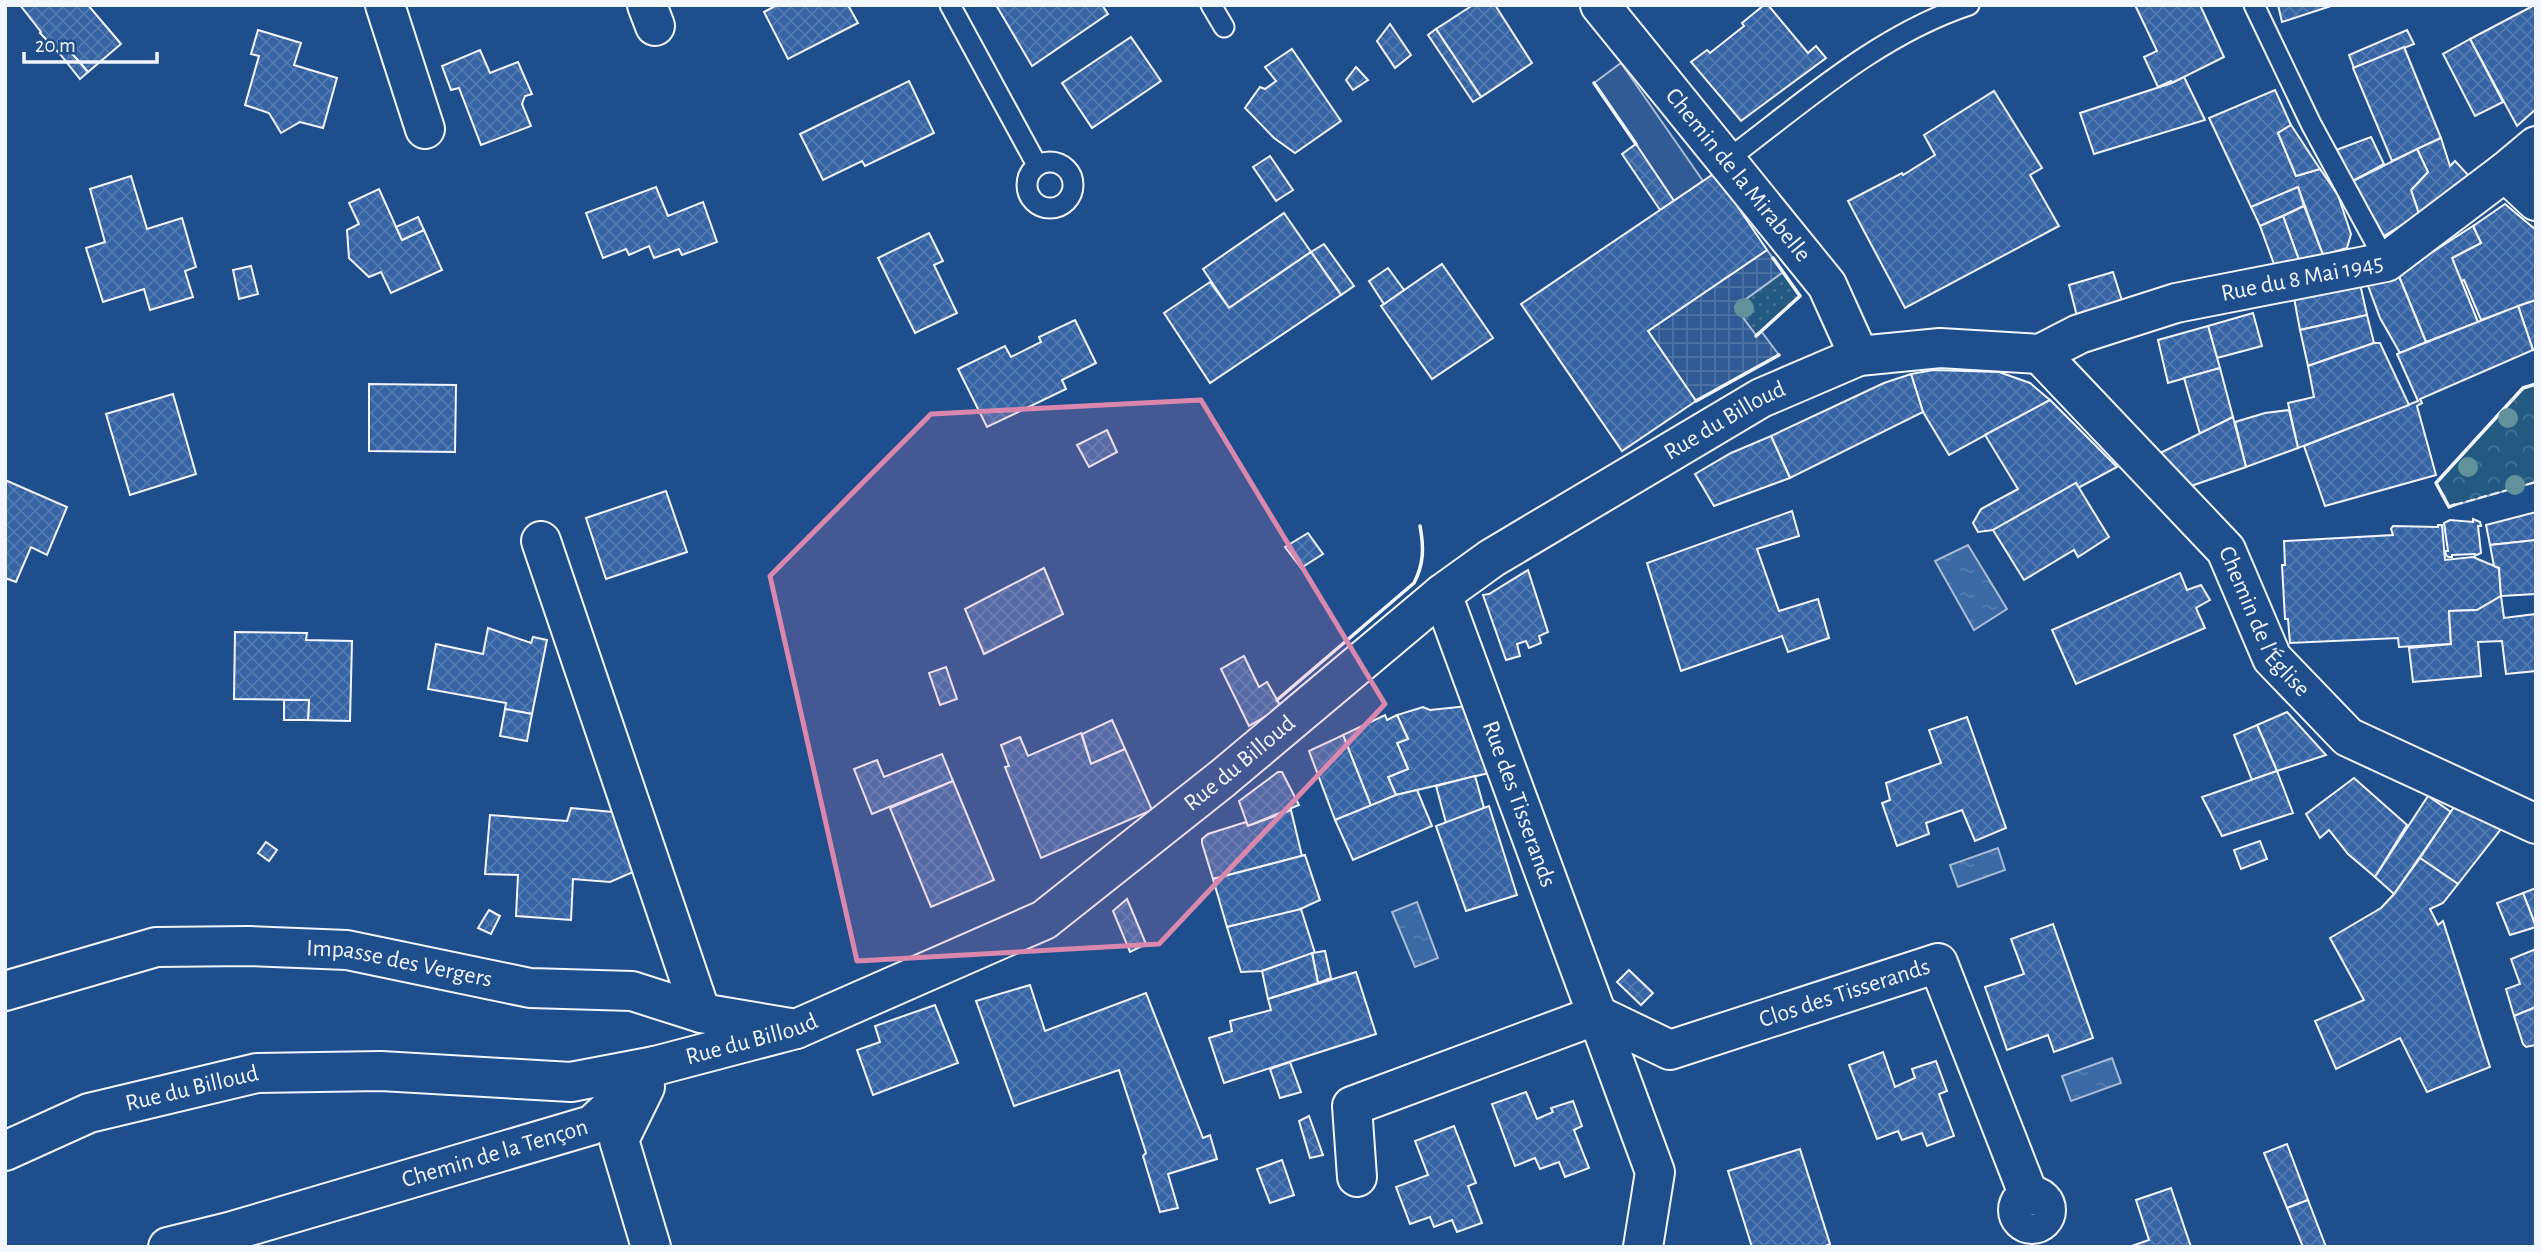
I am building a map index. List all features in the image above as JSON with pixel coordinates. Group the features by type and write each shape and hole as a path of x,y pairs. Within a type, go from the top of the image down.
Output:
{"street":[{"path":"385,5 425,129"},
{"name":"Chemin de la Mirabelle","path":"1600,5 1827,285 1859,356"},
{"name":"Rue du 8 Mai 1945","path":"2040,354 2079,334 2176,303 2386,262 2536,146"},
{"path":"2505,172 2536,201"},
{"name":"Rue du Billoud","path":"5,1151 89,1113 257,1073 381,1071 572,1082 655,1066 796,1029 1044,920 1223,778 1442,594 1492,558 1761,398 1859,356 1940,348 2040,354"},
{"name":"Chemin de l'Église","path":"2040,354 2226,550 2272,658 2348,737 2536,824"},
{"path":"541,541 701,1013"},
{"name":"Rue des Tisserands","path":"1442,594 1597,1015"},
{"name":"Impasse des Vergers","path":"5,992 156,947 249,946 347,950 530,988 632,991 701,1013 796,1029"},
{"name":"Clos des Tisserands","path":"1597,1015 1670,1050 1938,963 2029,1196"},
{"path":"1357,1177 1352,1106 1597,1015 1655,1172 1643,1247"},
{"name":"Chemin de la Tençon","path":"168,1247 229,1232 592,1125 655,1066"},
{"name":"Chemin de la Tençon","path":"651,1247 620,1140 655,1066"}],"lane":[{"path":"950,5 1037,165"},
{"path":"1211,5 1224,27"},
{"path":"1727,160 1874,50 1948,12 1969,5"},
{"path":"2254,5 2311,124 2386,262"}],"highlighted area":[{"path":"1201,400 1385,704 1159,944 857,961 770,576 931,414"}],"green space":[{"path":"1783,272 1800,296 1756,336 1735,307"},
{"path":"2536,384 2536,482 2449,507 2436,483 2523,388"}],"shaded area":[{"path":"1621,63 1703,181 1674,201 1594,83"},
{"path":"1767,250 1783,272 1735,307 1756,335 1761,331 1779,355 1696,401 1648,331"}],"water":[{"path":"1968,545 2007,609 1974,630 1935,561"},
{"path":"1998,848 2005,870 1958,887 1950,865"},
{"path":"1417,902 1438,958 1415,967 1392,912"},
{"path":"2112,1058 2121,1083 2071,1101 2062,1076"}],"building":[{"path":"20,5 88,5 121,44 88,72 67,48 60,54 40,33"},
{"path":"777,5 848,5 858,23 788,59 764,12"},
{"path":"996,5 1102,5 1108,14 1032,66"},
{"path":"1473,5 1495,5 1532,63 1481,97 1436,29"},
{"path":"1764,5 1768,5 1808,53 1816,46 1826,58 1741,121 1691,62 1707,50 1710,53 1744,26 1742,23"},
{"path":"2135,5 2200,5 2224,57 2172,83 2171,81 2158,87 2144,57 2157,51"},
{"path":"2278,5 2334,5 2282,22"},
{"path":"2530,5 2536,5 2536,109 2517,126 2470,39 2531,7"},
{"path":"1390,24 1411,55 1395,68 1377,41"},
{"path":"1436,29 1481,97 1473,102 1428,35"},
{"path":"258,30 301,43 294,65 337,78 323,128 300,122 281,133 269,113 245,105 259,56 251,54"},
{"path":"2407,30 2414,44 2354,68 2349,55"},
{"path":"1131,37 1161,81 1092,128 1062,83"},
{"path":"2470,39 2503,102 2475,116 2443,54"},
{"path":"2404,47 2441,138 2392,161 2353,68"},
{"path":"67,48 88,72 80,79 60,54"},
{"path":"1292,49 1341,121 1295,153 1274,138 1245,108 1260,87 1265,89 1276,81 1265,67"},
{"path":"480,50 490,73 518,62 532,94 525,96 522,104 531,126 481,145 459,88 451,90 442,66"},
{"path":"1356,67 1368,80 1353,90 1346,80"},
{"path":"2184,77 2205,120 2094,154 2080,113"},
{"path":"909,81 934,133 865,166 862,161 823,180 800,134"},
{"path":"2275,90 2291,125 2278,133 2296,176 2320,169 2338,195 2351,234 2347,248 2323,255 2298,187 2251,207 2209,118"},
{"path":"1994,91 2042,168 2030,175 2059,226 1905,308 1848,201 1902,173 1903,175 1935,155 1924,135"},
{"path":"2291,125 2320,169 2296,176 2278,133"},
{"path":"2371,137 2384,164 2353,181 2336,150"},
{"path":"2441,138 2450,166 2455,161 2470,177 2419,214 2411,190 2428,172 2417,149"},
{"path":"1636,144 1674,201 1660,210 1622,154"},
{"path":"2417,149 2428,172 2411,190 2419,214 2384,236 2353,181"},
{"path":"1270,156 1293,190 1276,201 1253,167"},
{"path":"1715,173 1767,250 1648,331 1696,401 1622,451 1521,304"},
{"path":"131,176 147,229 182,218 196,267 185,271 193,297 150,310 144,289 103,302 86,248 105,242 90,189"},
{"path":"656,187 668,216 703,202 717,242 682,255 679,249 654,258 649,246 629,255 626,249 603,258 586,213"},
{"path":"2298,187 2304,206 2260,226 2251,207"},
{"path":"379,189 402,240 424,230 442,270 391,293 381,272 369,277 349,258 347,230 359,224 349,203"},
{"path":"2505,204 2536,230 2536,300 2481,320 2452,258 2481,243 2473,226"},
{"path":"2304,206 2323,255 2299,260 2283,216"},
{"path":"1284,213 1311,252 1229,308 1203,269"},
{"path":"2283,216 2299,260 2275,267 2260,226"},
{"path":"418,217 424,230 402,240 396,227"},
{"path":"2473,226 2481,243 2452,258 2478,322 2426,342 2398,274"},
{"path":"929,233 943,261 934,265 957,313 915,333 878,258"},
{"path":"1324,244 1354,286 1341,295 1311,252"},
{"path":"1311,252 1341,295 1210,383 1164,313 1210,282 1229,308"},
{"path":"1442,264 1493,338 1432,379 1381,306"},
{"path":"251,266 258,294 239,299 233,270"},
{"path":"1388,268 1404,290 1384,304 1369,281"},
{"path":"2113,272 2124,307 2078,320 2069,285"},
{"path":"2398,274 2426,342 2400,353 2380,318 2367,283"},
{"path":"2360,284 2367,315 2300,330 2294,298"},
{"path":"2536,300 2536,349 2533,350 2518,306"},
{"path":"2518,306 2533,350 2420,399 2422,403 2417,406 2436,475 2325,506 2304,446 2418,401 2397,354"},
{"path":"2253,313 2262,346 2217,358 2208,326"},
{"path":"2367,315 2374,343 2308,366 2300,330"},
{"path":"1075,320 1096,363 1062,380 1066,389 987,427 958,369 1005,346 1011,357 1041,342 1039,337"},
{"path":"2208,326 2220,368 2168,383 2158,340"},
{"path":"2380,343 2409,405 2298,448 2288,403 2314,397 2308,366"},
{"path":"2220,368 2233,417 2200,434 2184,378"},
{"path":"1933,370 1999,372 2030,383 2050,400 1949,455 1923,412 1911,374"},
{"path":"1911,374 1923,412 1790,478 1771,436 1884,383"},
{"path":"369,384 456,385 455,452 369,451"},
{"path":"173,394 196,474 130,495 106,414"},
{"path":"2050,400 2117,467 2078,488 2076,483 1993,530 1978,532 1973,523 1981,509 2018,489 1985,435"},
{"path":"2289,410 2298,448 2246,467 2235,422 2265,413"},
{"path":"2233,417 2246,467 2188,487 2156,455"},
{"path":"1107,430 1117,452 1089,467 1077,445"},
{"path":"1771,436 1790,478 1714,506 1695,474 1731,453"},
{"path":"5,480 67,507 47,555 31,547 16,582 5,578"},
{"path":"2076,483 2109,537 2078,557 2074,550 2024,580 1993,530"},
{"path":"666,491 687,552 606,579 586,518"},
{"path":"1792,511 1799,536 1757,549 1779,611 1818,599 1829,638 1788,652 1782,636 1681,671 1647,563"},
{"path":"2536,512 2536,540 2490,545 2486,525"},
{"path":"2473,519 2480,522 2481,526 2478,526 2481,553 2475,556 2448,557 2445,551 2448,551 2444,523 2450,520 2473,522"},
{"path":"2442,525 2445,560 2473,557 2499,568 2501,596 2477,610 2449,611 2451,644 2399,647 2398,638 2290,643 2288,619 2285,619 2282,565 2285,565 2284,541 2393,535 2393,526"},
{"path":"1308,533 1323,554 1301,568 1285,547"},
{"path":"2536,540 2536,594 2501,596 2499,568 2494,566 2490,545"},
{"path":"1044,568 1063,614 984,654 965,609"},
{"path":"1528,570 1548,632 1539,636 1541,643 1529,648 1526,641 1517,644 1520,656 1506,660 1483,595"},
{"path":"2180,573 2187,590 2201,585 2210,600 2196,608 2205,628 2076,684 2052,630"},
{"path":"2501,596 2504,618 2536,614 2536,671 2506,674 2502,641 2478,642 2481,676 2413,682 2409,648 2451,644 2449,611 2477,610"},
{"path":"488,628 531,643 533,637 547,640 532,714 505,709 506,703 428,689 436,644 483,654"},
{"path":"235,632 307,633 306,640 352,641 350,721 308,720 309,700 234,699"},
{"path":"1244,656 1259,687 1267,682 1281,707 1249,726 1221,669"},
{"path":"946,667 957,699 940,705 929,673"},
{"path":"284,700 309,700 308,720 284,720"},
{"path":"1468,706 1493,772 1396,795 1388,777 1408,769 1397,743 1408,739 1397,715 1423,707 1430,710"},
{"path":"505,709 532,714 527,741 500,736"},
{"path":"2287,712 2326,755 2277,771 2257,725"},
{"path":"1385,715 1387,720 1397,715 1408,739 1397,743 1408,769 1388,777 1396,795 1371,806 1343,735"},
{"path":"1967,717 2006,828 1975,841 1962,810 1926,823 1929,834 1897,846 1882,803 1890,800 1886,783 1941,763 1929,730"},
{"path":"1112,720 1125,749 1091,764 1082,734"},
{"path":"2257,725 2277,771 2252,780 2234,735"},
{"path":"1081,733 1091,764 1125,749 1152,810 1041,858 1005,767 1009,766 1001,745 1020,737 1028,756"},
{"path":"1343,735 1371,806 1335,820 1309,751"},
{"path":"942,754 953,781 872,814 854,769 877,760 884,777"},
{"path":"2277,771 2293,813 2222,836 2202,797"},
{"path":"1278,772 1282,772 1299,805 1248,826 1239,801"},
{"path":"1475,776 1484,808 1446,823 1436,786"},
{"path":"2354,778 2407,825 2375,877 2348,854 2329,830 2320,838 2306,814"},
{"path":"953,781 994,880 931,907 890,808"},
{"path":"1417,790 1432,826 1353,860 1335,820 1396,795"},
{"path":"2428,796 2451,812 2394,894 2375,877"},
{"path":"1489,806 1517,895 1466,911 1436,826"},
{"path":"2454,807 2501,829 2458,884 2420,858"},
{"path":"571,808 623,813 640,869 610,882 573,879 571,920 516,916 518,875 485,874 490,815 567,821"},
{"path":"1291,810 1302,856 1213,879 1202,839 1208,834 1246,822 1248,826"},
{"path":"2260,841 2267,859 2241,869 2234,850"},
{"path":"266,842 277,850 269,861 258,853"},
{"path":"1305,855 1320,900 1296,911 1227,927 1213,879"},
{"path":"2420,858 2458,884 2443,903 2430,909 2438,925 2443,921 2490,1067 2427,1092 2400,1038 2336,1069 2315,1021 2364,1000 2330,938 2381,908"},
{"path":"2536,888 2536,926 2523,893"},
{"path":"2523,893 2536,927 2510,935 2497,903"},
{"path":"1127,899 1146,944 1130,952 1113,911"},
{"path":"1301,909 1315,953 1262,971 1241,972 1227,927"},
{"path":"489,910 500,916 491,934 478,928"},
{"path":"2053,924 2093,1038 2054,1052 2048,1035 2007,1050 1985,987 2024,974 2011,939"},
{"path":"2536,949 2536,1007 2514,1016 2506,989 2520,984 2511,959"},
{"path":"1325,951 1331,978 1318,983 1312,953"},
{"path":"1312,953 1318,983 1268,999 1262,971"},
{"path":"1629,970 1653,993 1641,1005 1617,982"},
{"path":"1356,972 1376,1034 1224,1083 1209,1038 1232,1031 1230,1021 1271,1010 1268,999"},
{"path":"1030,985 1045,1031 1146,993 1203,1138 1210,1135 1217,1159 1168,1174 1178,1208 1160,1212 1143,1156 1146,1153 1119,1070 1014,1106 976,1001"},
{"path":"935,1005 958,1063 873,1095 857,1050 880,1042 875,1026"},
{"path":"2536,1007 2536,1045 2526,1047 2514,1016"},
{"path":"1883,1052 1895,1087 1915,1078 1912,1069 1936,1061 1947,1091 1939,1094 1954,1136 1927,1146 1922,1133 1902,1140 1898,1131 1877,1139 1849,1065"},
{"path":"1290,1062 1301,1092 1280,1098 1270,1069"},
{"path":"1526,1092 1537,1119 1553,1112 1551,1108 1573,1101 1582,1126 1574,1130 1589,1168 1565,1177 1559,1162 1540,1169 1535,1158 1515,1166 1492,1104"},
{"path":"1309,1116 1323,1155 1310,1158 1299,1121"},
{"path":"1454,1126 1476,1183 1468,1186 1482,1223 1457,1232 1452,1220 1434,1227 1430,1217 1410,1224 1396,1187 1428,1175 1415,1141"},
{"path":"2287,1144 2308,1200 2287,1208 2264,1153"},
{"path":"1800,1149 1830,1244 1823,1247 1752,1247 1728,1171"},
{"path":"1282,1160 1294,1195 1270,1203 1257,1169"},
{"path":"2171,1188 2191,1247 2129,1247 2149,1240 2136,1200"},
{"path":"2308,1200 2326,1247 2303,1247 2287,1208"}],"fence":[{"path":"2454,505 2536,482"}],"wall":[{"path":"1594,83 1636,144"},
{"path":"1756,336 1800,296 1773,258"},
{"path":"1696,401 1779,355"},
{"path":"2454,505 2449,507 2436,483 2523,388 2536,384"},
{"path":"1277,700 1414,583 1422,555 1420,526"}]}
